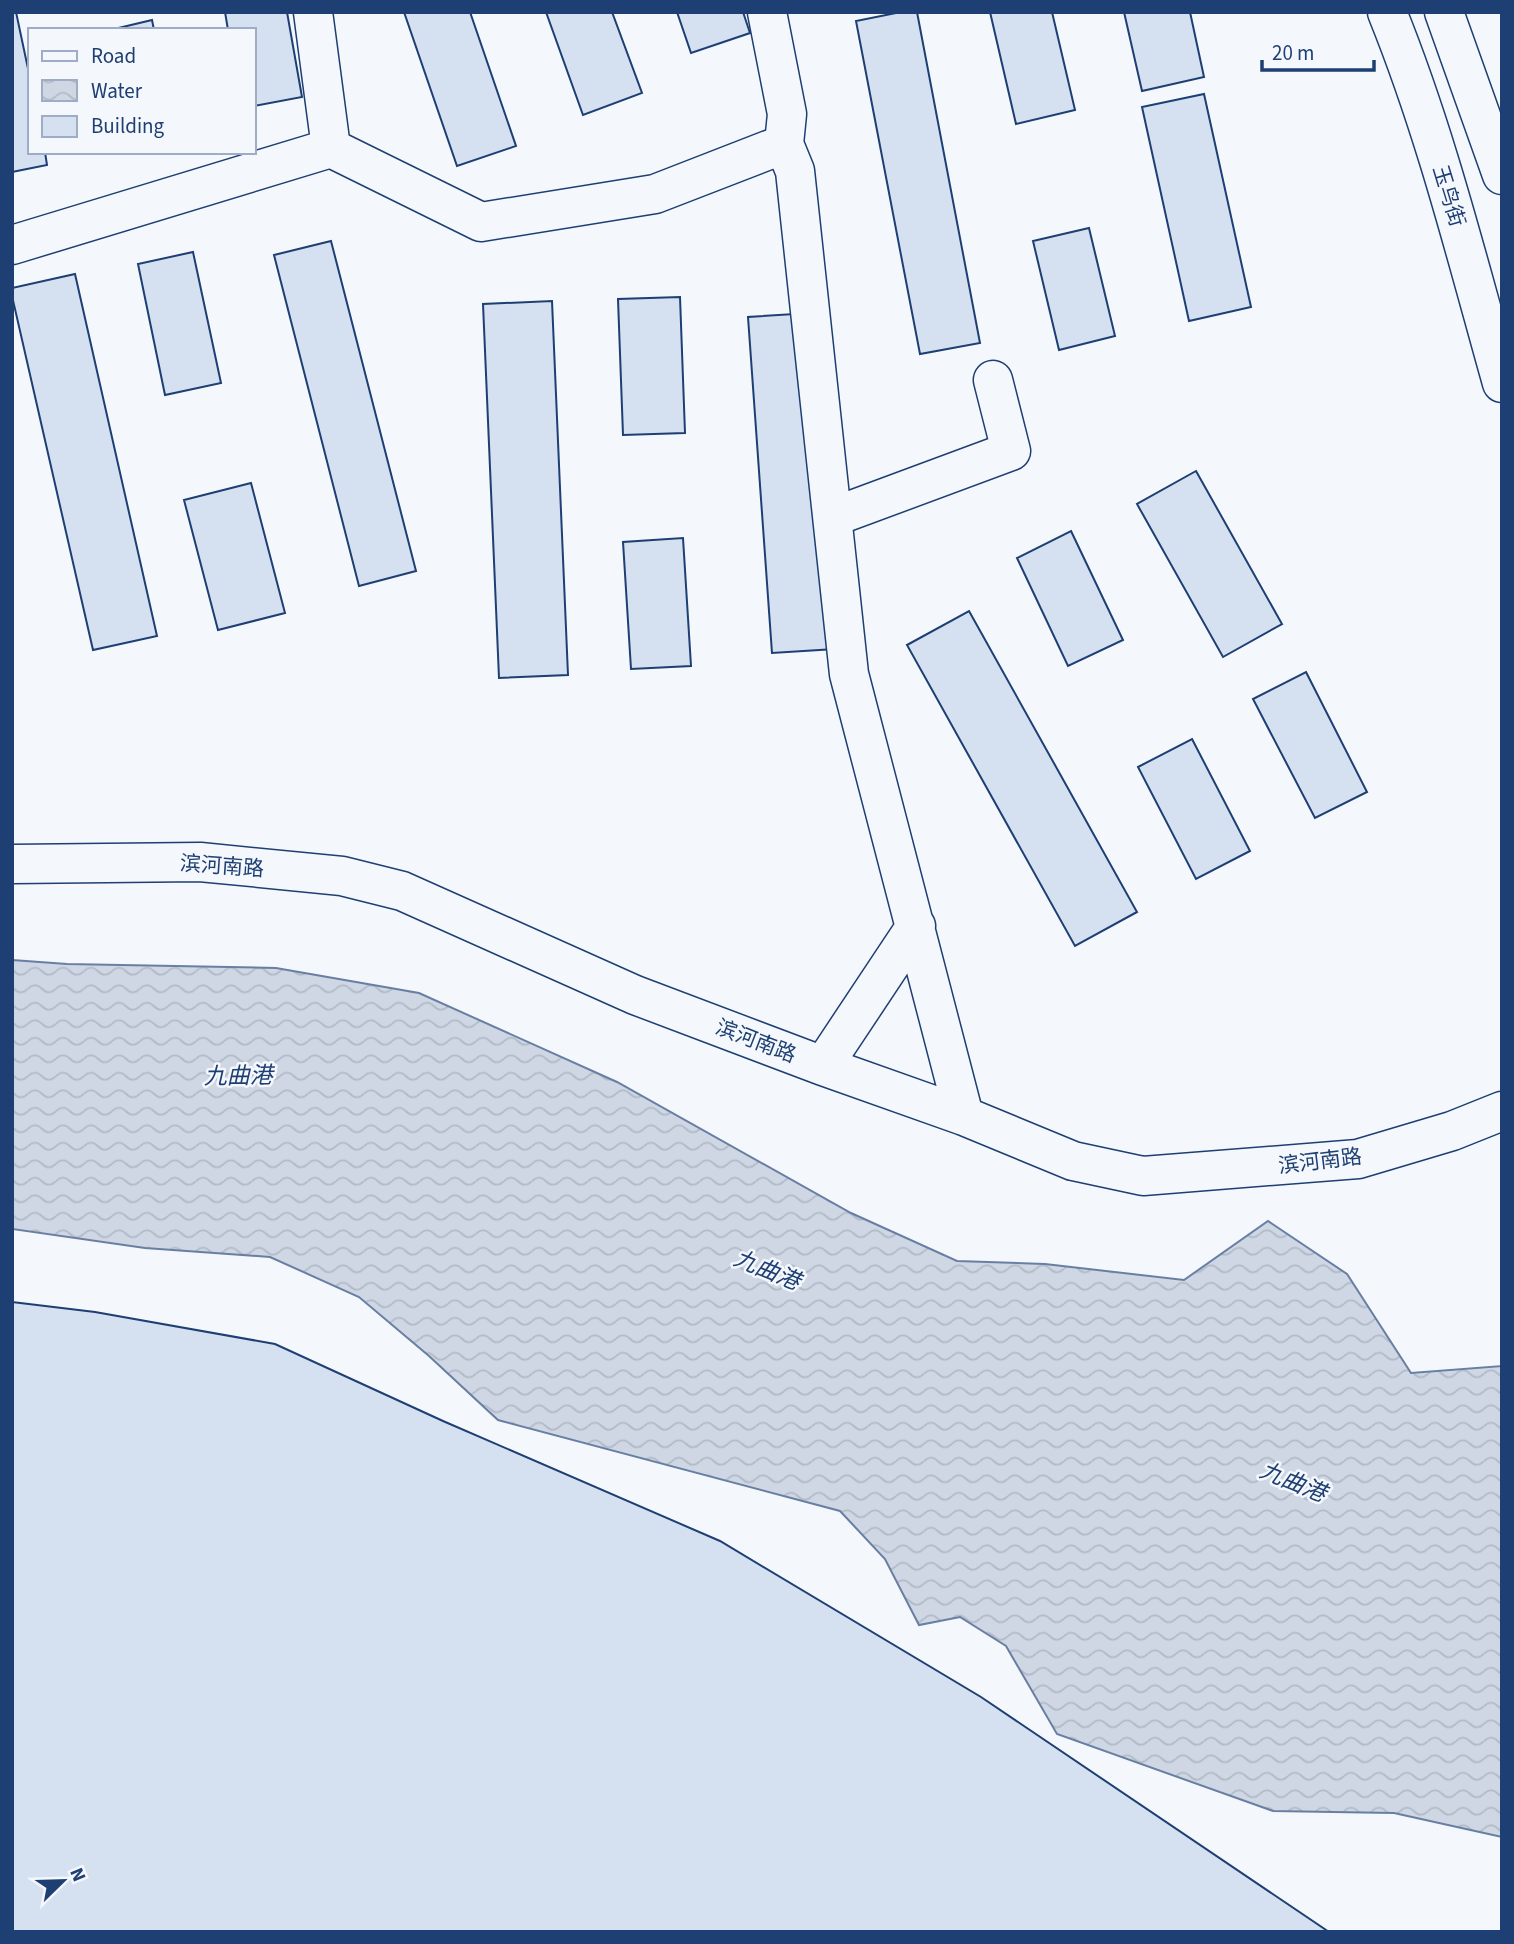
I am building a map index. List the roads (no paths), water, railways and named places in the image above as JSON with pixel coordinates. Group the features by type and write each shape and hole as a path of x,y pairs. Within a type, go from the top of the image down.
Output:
{"street":[{"path":"313,12 331,148"},
{"path":"767,12 787,114 784,144 795,171 849,674 964,1116"},
{"name":"玉鸟街","path":"1387,12 1407,61 1450,197 1502,383"},
{"path":"1444,12 1502,175"},
{"path":"12,245 331,148 481,222 655,194 784,144"},
{"path":"832,517 1011,451 993,380"},
{"name":"滨河南路","path":"12,864 200,862 342,876 402,891 635,995 964,1116 1073,1161 1143,1176 1358,1158 1452,1131 1502,1111"},
{"path":"822,1066 916,926"}],"water":[{"name":"九曲港","path":"12,960 67,964 276,968 419,993 617,1082 851,1213 957,1261 1045,1264 1184,1280 1268,1221 1347,1274 1411,1373 1502,1366 1502,1837 1394,1813 1273,1811 1057,1734 1006,1646 960,1617 919,1625 885,1559 840,1511 498,1420 429,1356 359,1297 270,1257 145,1248 12,1229"}]}
